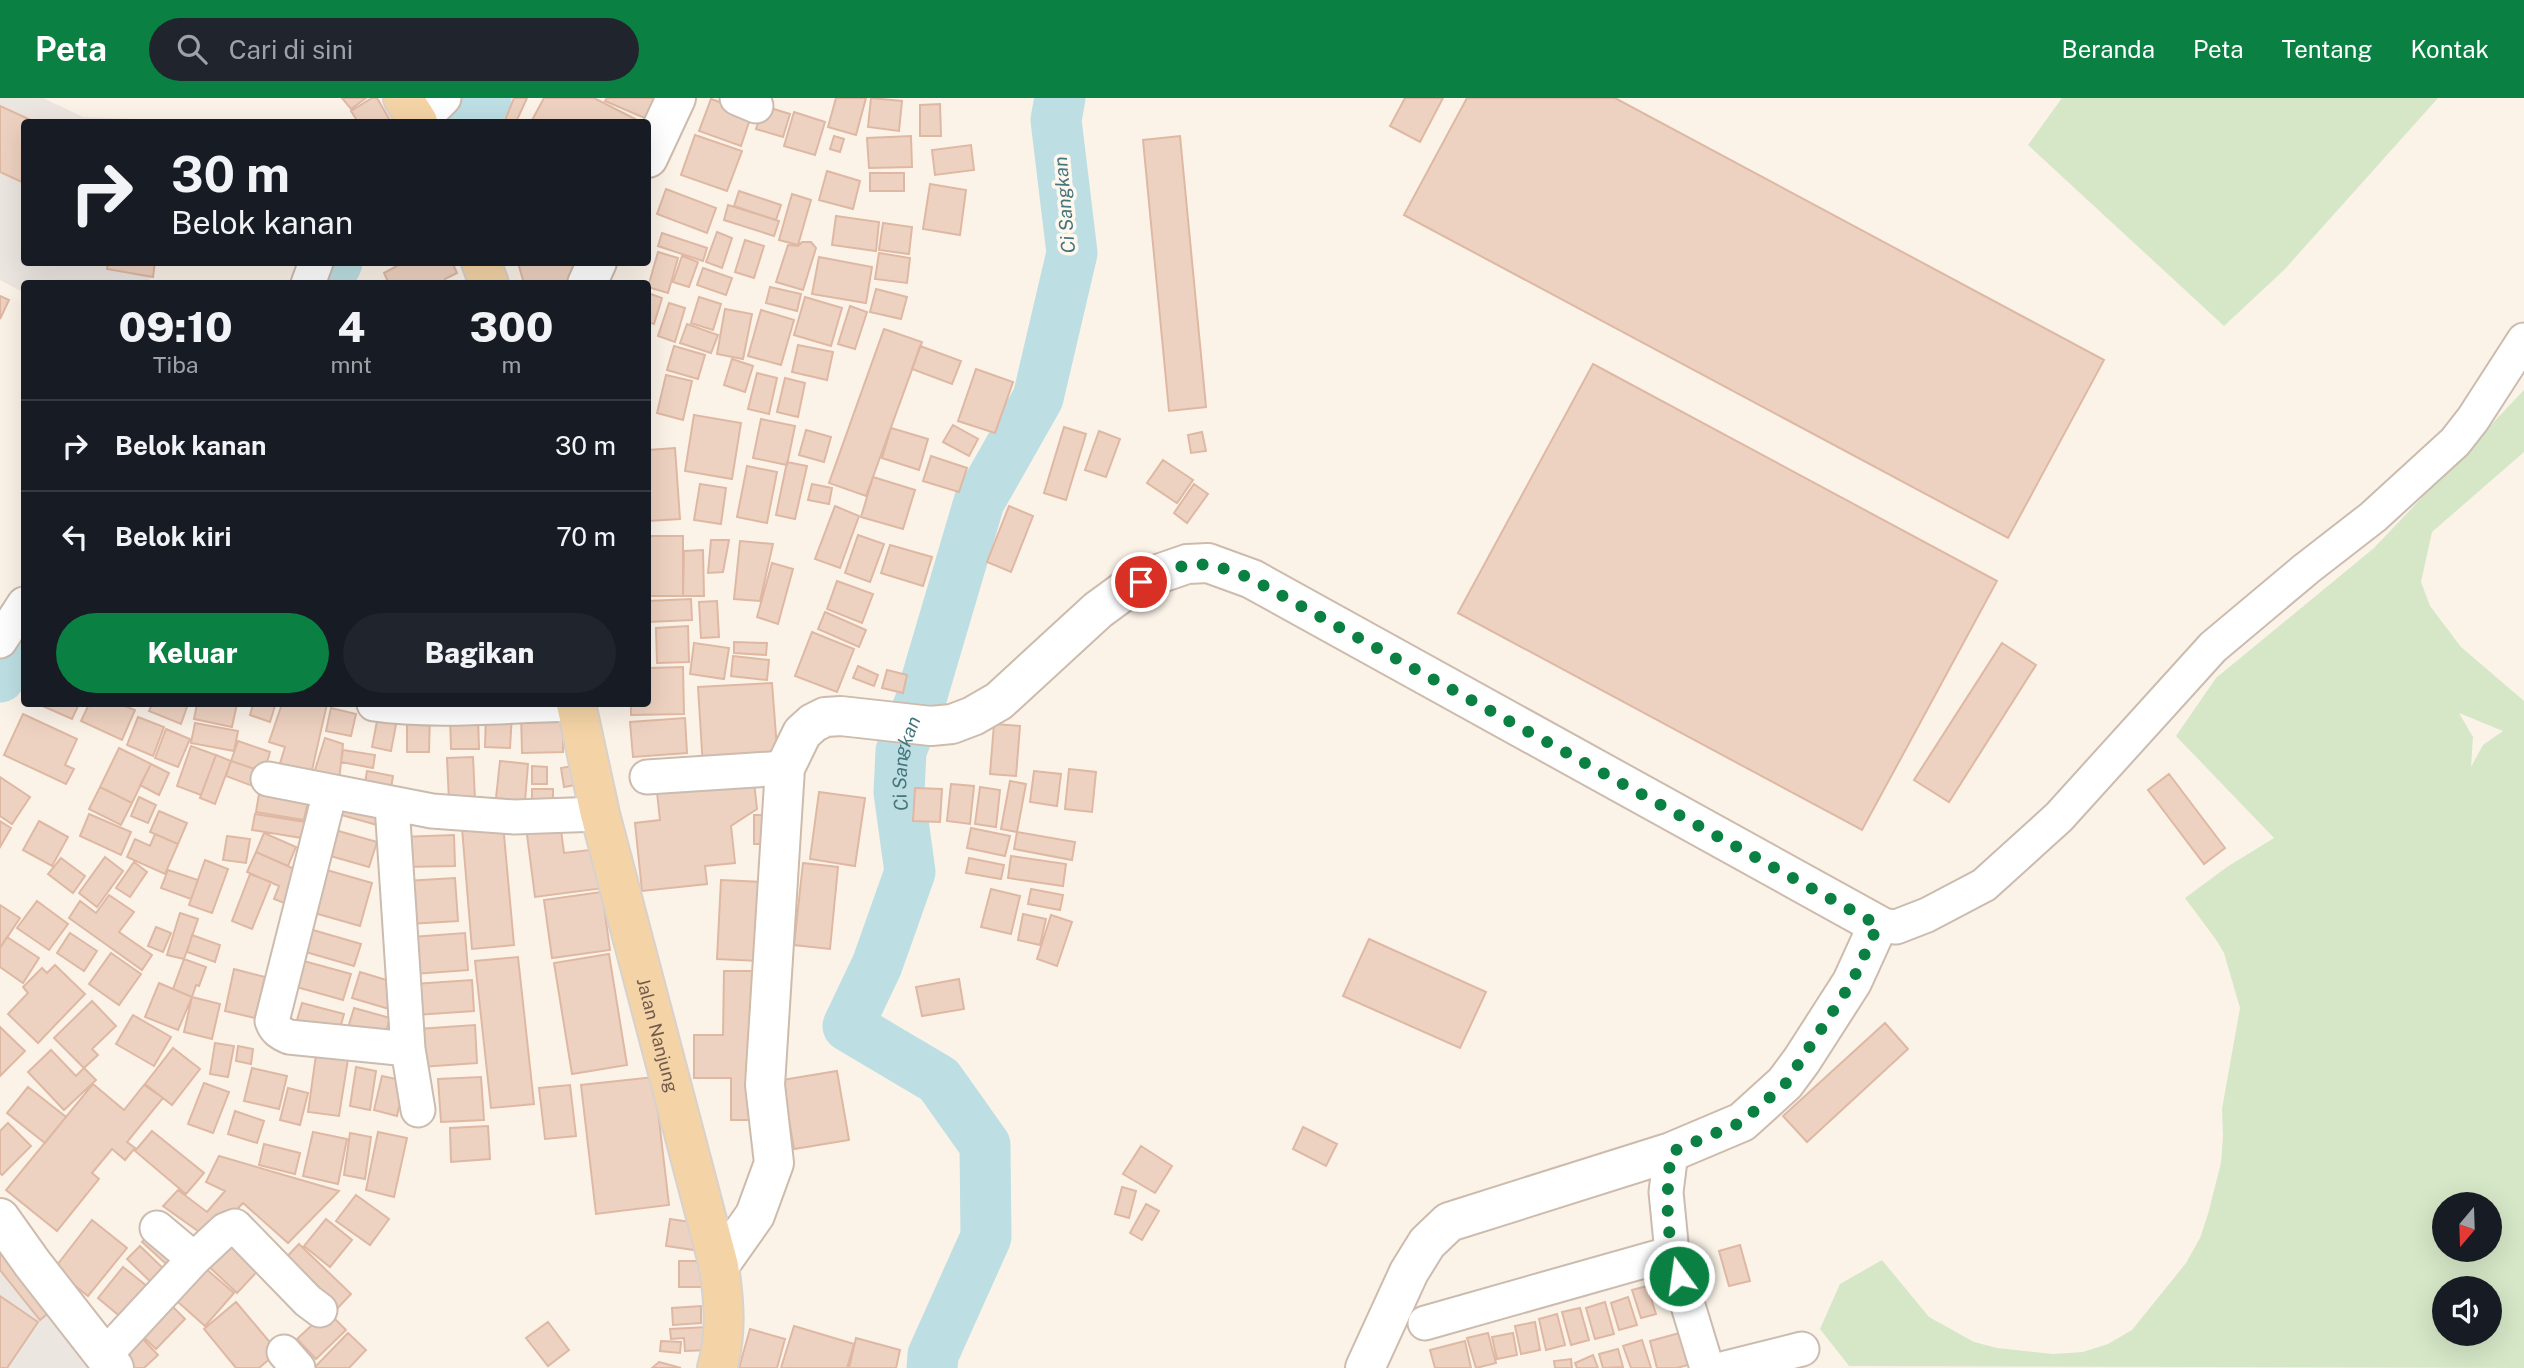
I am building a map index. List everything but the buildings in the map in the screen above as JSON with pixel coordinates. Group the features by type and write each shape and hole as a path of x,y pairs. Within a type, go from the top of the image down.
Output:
{"main road":[{"path":"403,98 417,119"},
{"name":"Jalan Nanjung","path":"577,707 600,814 719,1266 724,1322 722,1350 717,1368"}],"street":[{"path":"422,119 444,98"},
{"path":"651,152 676,98"},
{"path":"719,1266 755,1214 774,1163 765,1085 785,768 802,733 818,720 841,716 900,724 942,726 973,716 999,701 1065,639 1128,588 1177,567 1209,563 1252,579 1878,925 1896,927 1927,915 1984,885 2059,817 2213,647 2373,517 2455,442 2524,340"},
{"path":"0,641 21,609"},
{"path":"647,777 785,768"},
{"path":"268,779 432,811 514,817 600,814"},
{"path":"330,792 272,1021 277,1031 289,1037 408,1049"},
{"path":"392,805 408,1049 418,1110"},
{"path":"1365,1368 1409,1272 1427,1243 1449,1222 1671,1152 1742,1122 1786,1083 1852,982 1878,925"},
{"path":"1671,1152 1666,1192 1671,1253 1707,1368"},
{"path":"0,1219 109,1362 194,1259 225,1230 235,1226 320,1310"},
{"path":"157,1228 194,1259"},
{"path":"1425,1323 1671,1253"},
{"path":"1726,1368 1802,1349"}],"shaded area":[{"path":"0,98 43,98 83,117 135,119 21,119 21,266 151,266 149,280 21,280 21,291 0,280"},
{"path":"0,1240 97,1368 0,1368"}],"green space":[{"path":"2062,98 2438,98 2284,270 2224,326 2028,145"},
{"path":"2524,390 2524,452 2432,532 2421,582 2430,606 2461,647 2524,701 2524,1368 1849,1366 1820,1329 1840,1284 1882,1260 1929,1317 1974,1342 1997,1348 2053,1354 2083,1352 2108,1344 2132,1330 2186,1263 2200,1238 2221,1163 2222,1109 2240,1008 2224,953 2185,898 2227,867 2274,838 2176,736 2216,678 2374,548","holes":["2459,713 2503,731 2483,745 2471,767 2473,737"]}],"waterway":[{"path":"476,119 486,98"},
{"name":"Ci Sangkan","path":"932,1368 933,1355 986,1237 985,1145 939,1080 848,1026 877,965 910,872 899,792 901,751 920,702 979,502 1038,398 1072,253 1056,120 1060,98"},
{"path":"328,280 335,266"},
{"path":"0,677 21,648"}],"route":[{"path":"1141,582 1177,567 1196,563 1220,566 1252,579 1878,925 1852,982 1786,1083 1742,1122 1671,1152 1666,1192 1671,1253 1679,1276"}]}
